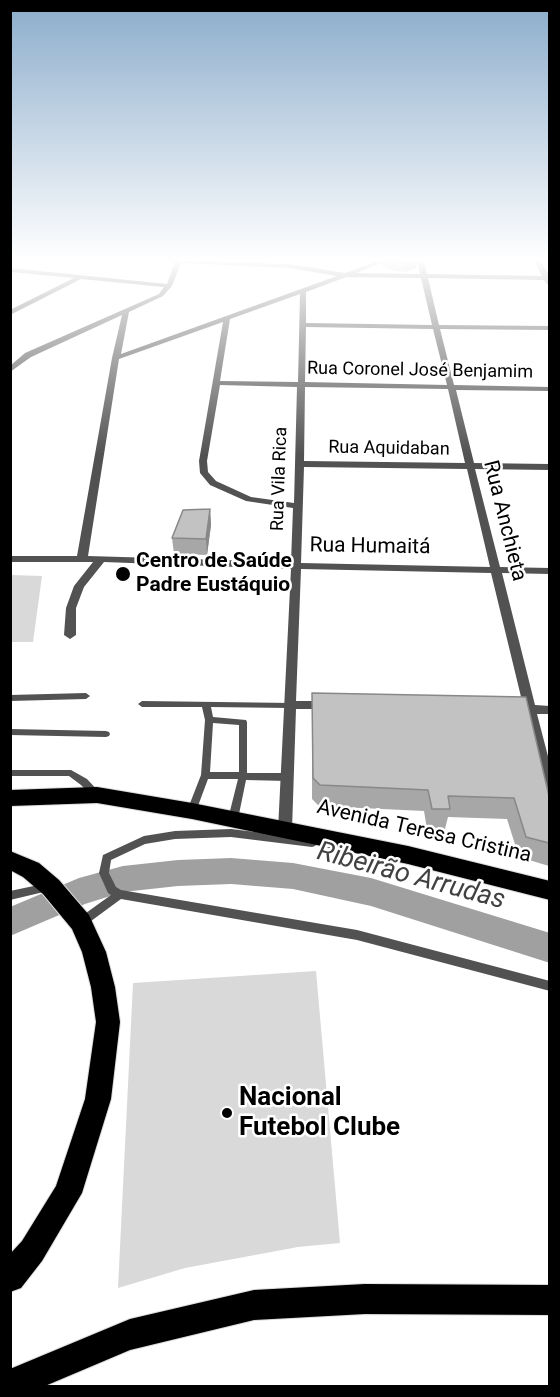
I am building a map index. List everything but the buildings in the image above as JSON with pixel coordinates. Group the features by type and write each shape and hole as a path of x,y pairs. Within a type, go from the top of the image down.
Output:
{"highway":[{"name":"Avenida Teresa Cristina","path":"10,798 97,795 192,811 408,855 549,891"},
{"path":"10,860 31,870 51,887 81,922 94,952 103,987 108,1022 98,1099 68,1193 32,1251 10,1277"},
{"path":"10,1384 129,1335 254,1305 365,1299 549,1300"}],"street":[{"path":"10,370 28,355 93,325"},
{"path":"82,558 123,325"},
{"path":"116,358 209,325"},
{"path":"226,325 203,461 204,473 213,483 249,499 298,506"},
{"name":"Rua Vila Rica","path":"285,830 300,464 302,325"},
{"path":"315,325 549,328"},
{"name":"Rua Anchieta","path":"436,327 549,792"},
{"name":"Rua Coronel José Benjamim","path":"218,383 549,389"},
{"name":"Rua Aquidaban","path":"300,464 549,467"},
{"name":"Rua Humaitá","path":"10,559 82,558 549,571"},
{"path":"70,635 71,608 80,586 101,559"},
{"path":"289,705 343,706"},
{"path":"509,709 549,710"}],"lane":[{"path":"10,698 86,696"},
{"path":"142,704 289,705"},
{"path":"192,811 204,775 209,720 206,705"},
{"path":"209,720 243,722 243,775 233,819"},
{"path":"10,732 106,734"},
{"path":"10,773 71,773 97,795"},
{"path":"204,775 287,777"},
{"path":"408,855 231,833 175,835 144,840 106,858 104,873 112,890 119,894 357,935 549,986"},
{"path":"10,896 51,887"},
{"path":"81,922 119,894"}],"shaded area":[{"path":"11,575 42,576 33,642 11,642"},
{"name":"Nacional Futebol Clube","path":"316,971 340,1243 298,1247 185,1268 118,1288 133,983"}],"waterway":[{"name":"Ribeirão Arrudas","path":"10,922 79,892 123,879 178,873 231,871 293,876 371,892 550,948"}],"place":[{"name":"Centro de Saúde Padre Eustáquio","path":"123,574"},
{"name":"Nacional Futebol Clube","path":"227,1113"}]}
